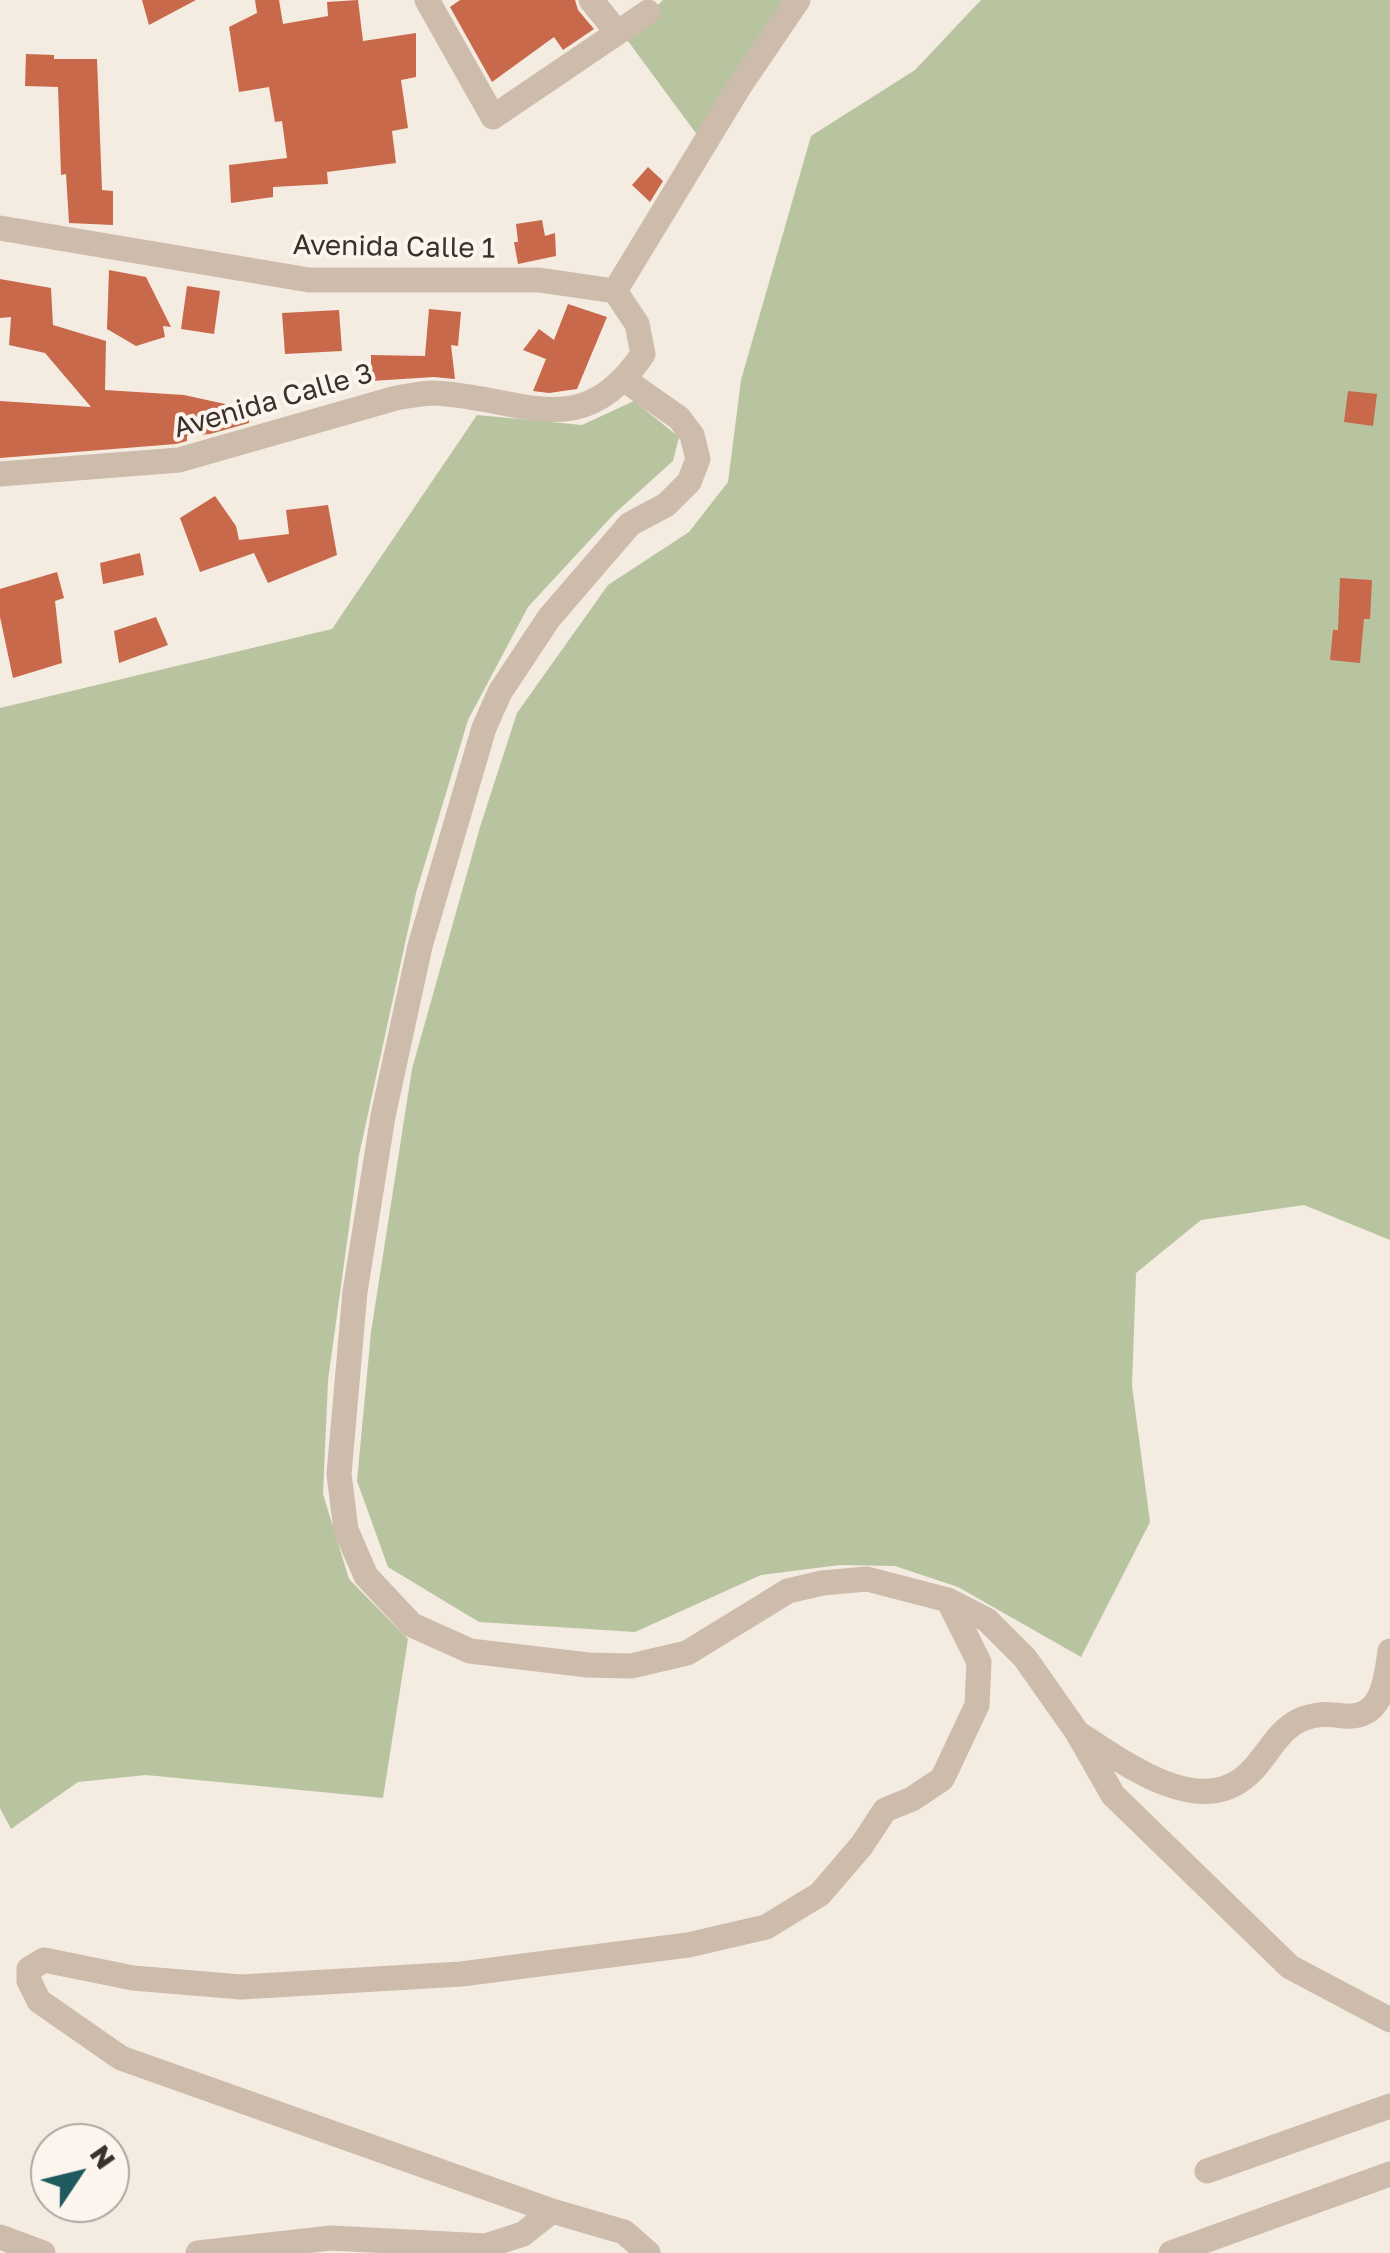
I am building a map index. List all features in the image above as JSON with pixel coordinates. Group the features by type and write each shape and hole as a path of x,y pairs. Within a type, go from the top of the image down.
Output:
{"street":[{"path":"426,0 493,117 648,12"},
{"path":"592,0 617,32"},
{"path":"798,0 739,87 614,291 638,324 642,354 625,380 679,418 692,435 698,459 690,482 666,505 630,524 548,618 500,692 484,728 420,946 383,1116 356,1292 342,1438 339,1474 346,1530 366,1576 412,1625 470,1651 575,1664 630,1666 687,1653 788,1591 822,1583 867,1579 948,1600 988,1620 1026,1658 1077,1732 1113,1795 1290,1967 1390,2020"},
{"name":"Avenida Calle 1","path":"0,228 309,280 539,280 614,291"},
{"name":"Avenida Calle 3","path":"0,474 179,460 396,398 432,393 562,412 611,394 625,380"},
{"path":"648,2253 624,2232 552,2211 120,2058 39,2001 29,1969 44,1960 133,1978 242,1986 461,1974 688,1944 766,1927 820,1894 862,1846 885,1810 912,1799 942,1779 961,1746 977,1705 979,1662 948,1600"},
{"path":"1077,1732 1153,1780 1184,1788 1217,1790 1242,1780 1293,1723 1318,1712 1349,1716 1366,1712 1380,1701 1390,1651"},
{"path":"1207,2171 1390,2106"},
{"path":"1170,2253 1390,2174"},
{"path":"198,2253 341,2246 486,2246 524,2234 552,2211"},
{"path":"0,2236 44,2253"}],"green space":[{"path":"663,0 790,0 698,136 625,37"},
{"path":"981,0 1390,0 1390,1240 1304,1205 1201,1220 1136,1273 1132,1386 1150,1522 1081,1657 958,1587 895,1566 840,1565 761,1575 635,1632 479,1622 388,1567 357,1481 371,1332 412,1069 480,827 517,713 608,585 689,532 728,482 741,380 811,136 915,70"},
{"path":"634,401 679,437 673,461 614,514 528,607 468,720 416,893 359,1155 328,1380 323,1494 349,1579 408,1639 383,1798 146,1775 78,1782 11,1829 0,1808 0,708 332,629 477,415 582,425"}],"building":[{"path":"142,0 196,0 149,25"},
{"path":"255,0 279,0 283,24 328,16 327,2 358,0 363,41 416,33 416,77 401,80 408,128 392,131 396,163 327,172 328,184 273,187 273,197 231,203 229,165 287,158 282,121 275,122 269,87 239,92 229,27 257,13"},
{"path":"460,0 575,0 594,29 563,50 554,37 492,82 450,7"},
{"path":"26,54 54,55 54,59 97,59 102,190 113,191 113,225 69,223 66,174 61,175 58,87 25,86"},
{"path":"648,167 663,181 650,202 632,185"},
{"path":"542,220 545,236 555,233 556,256 518,264 516,224"},
{"path":"109,270 146,277 171,327 163,326 165,337 136,346 107,329"},
{"path":"0,279 51,288 53,325 106,341 105,390 184,395 248,409 249,423 187,436 187,441 176,444 0,458 0,401 91,407 45,353 9,345 11,317 0,318"},
{"path":"187,286 220,291 214,334 181,329"},
{"path":"568,304 607,317 577,389 533,391 546,359 523,350 539,329 554,340"},
{"path":"429,309 461,312 458,346 451,345 455,379 371,381 371,355 425,356"},
{"path":"339,310 342,351 285,354 282,313"},
{"path":"1348,391 1377,394 1373,426 1344,422"},
{"path":"215,496 236,526 239,540 289,534 286,510 328,505 337,555 268,583 254,553 200,572 180,518"},
{"path":"140,553 144,575 103,584 100,563"},
{"path":"57,572 64,598 55,601 62,663 13,678 0,617 0,589"},
{"path":"1340,578 1372,580 1370,619 1364,619 1360,663 1330,660 1333,630 1338,630"},
{"path":"156,617 168,645 119,663 114,631"}]}
